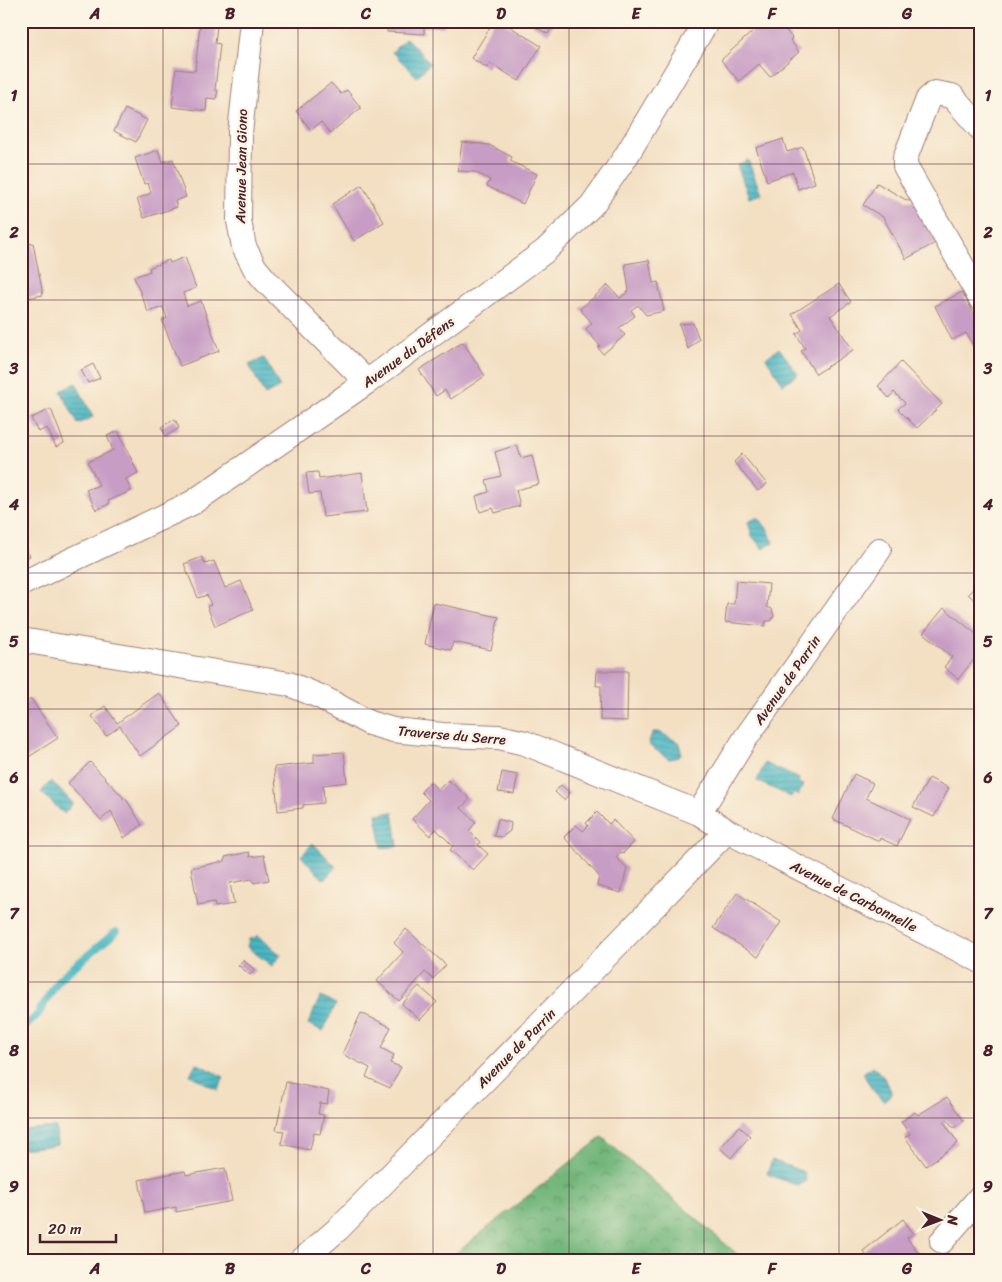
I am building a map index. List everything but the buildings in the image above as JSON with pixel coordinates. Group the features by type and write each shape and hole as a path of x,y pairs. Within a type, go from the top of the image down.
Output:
{"street":[{"name":"Avenue Jean Giono","path":"252,21 240,133 239,221 244,248 255,268 266,281 367,382"},
{"name":"Avenue du Défens","path":"21,584 192,503 367,382 545,251 592,205 625,158 707,21"},
{"path":"981,129 952,96 935,93 928,99 905,158 905,166 908,173 981,300"},
{"name":"Avenue de Parrin","path":"699,813 745,739 879,550"},
{"name":"Traverse du Serre","path":"21,640 289,684 321,697 369,722 393,730 443,735 499,737 526,743 699,813 727,831"},
{"name":"Avenue de Parrin","path":"301,1261 344,1222 727,831"},
{"name":"Avenue de Carbonnelle","path":"727,831 981,961"},
{"path":"942,1241 981,1196"}],"green space":[{"path":"602,1137 745,1261 446,1261"}],"water":[{"path":"406,38 430,63 417,77 392,52"},
{"path":"748,160 761,194 749,198 737,165"},
{"path":"779,348 798,374 783,384 766,358"},
{"path":"264,358 280,387 265,395 249,365"},
{"path":"76,383 93,417 78,424 61,391"},
{"path":"758,517 769,531 773,543 763,549 752,536 748,522"},
{"path":"653,732 659,732 680,743 681,753 679,757 669,759 650,746 649,740"},
{"path":"765,763 799,779 798,783 803,785 798,796 793,793 791,797 757,781"},
{"path":"51,781 73,803 64,814 41,792"},
{"path":"393,812 398,846 382,848 376,814"},
{"path":"313,843 336,867 324,880 301,856"},
{"path":"257,935 281,955 272,966 247,947 249,939 255,938"},
{"path":"320,997 336,1004 323,1031 308,1024"},
{"path":"196,1063 224,1077 218,1090 190,1075"},
{"path":"873,1066 886,1080 892,1094 883,1101 871,1088 863,1073"},
{"path":"56,1127 57,1145 21,1149 21,1130"},
{"path":"772,1160 804,1172 805,1182 800,1183 799,1186 767,1174"}],"waterway":[{"path":"21,1031 38,1014 59,979 116,932"}]}
